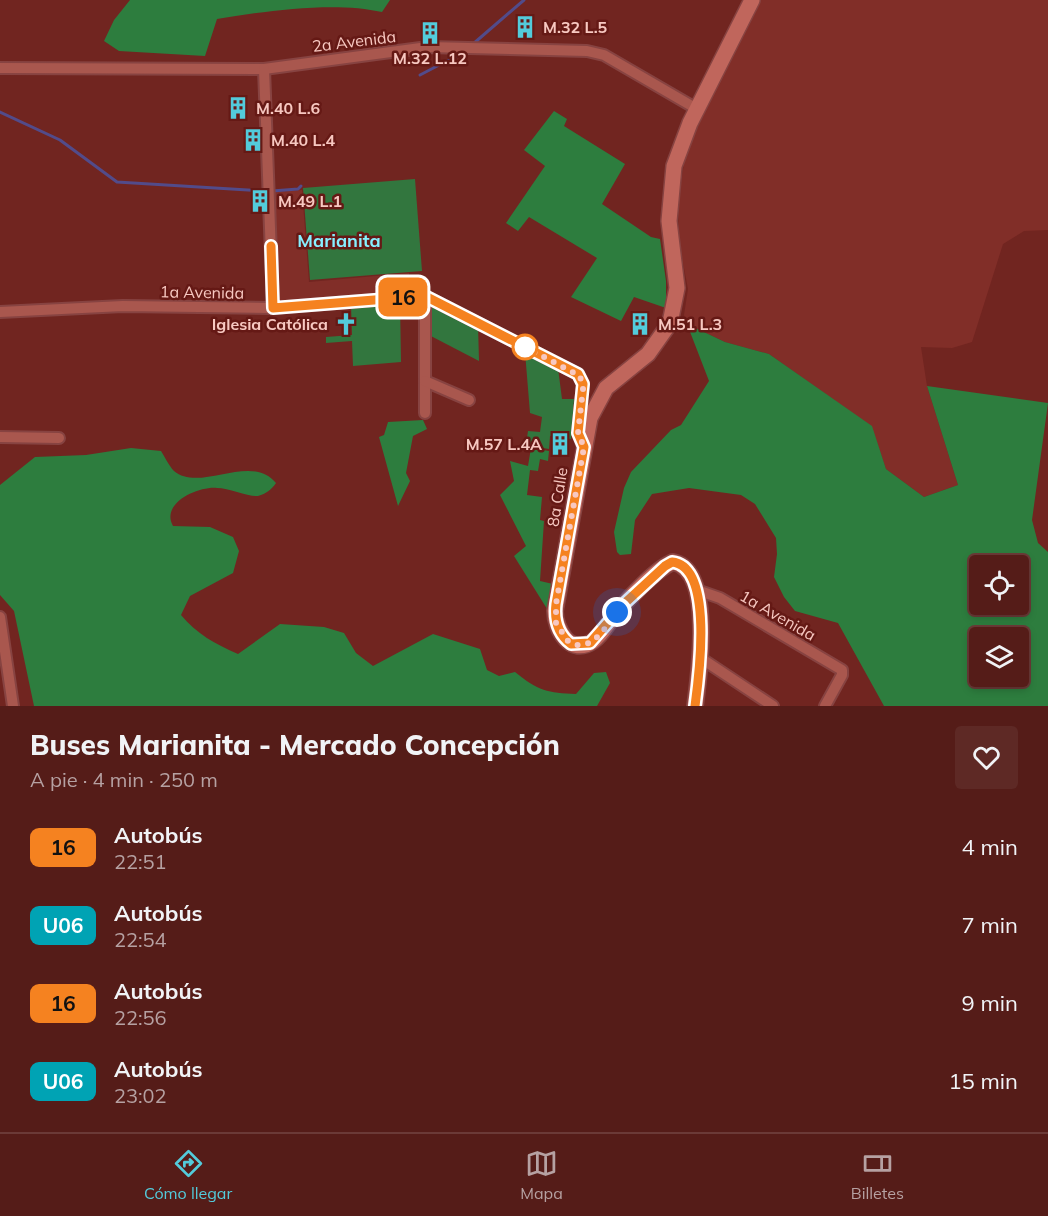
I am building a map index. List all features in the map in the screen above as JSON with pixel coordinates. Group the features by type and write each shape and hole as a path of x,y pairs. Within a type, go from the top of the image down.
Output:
{"main road":[{"name":"8a Calle","path":"695,706 701,625 697,590 687,570 678,563 670,562 626,602 592,642 578,645 564,638 556,623 555,611 590,418 601,394 653,349 663,336 672,316 677,288 670,234 670,185 676,159 697,109 752,0"}],"street":[{"name":"2a Avenida","path":"0,68 264,69 391,51 467,47 601,53 697,109"},
{"path":"264,69 273,308"},
{"path":"425,413 425,296 578,374 583,384 578,433 584,447"},
{"name":"1a Avenida","path":"0,312 123,306 273,308 425,296"},
{"path":"425,381 469,400"},
{"path":"0,437 59,438"},
{"name":"1a Avenida","path":"697,590 720,598 842,670 842,675 825,706"},
{"path":"0,617 13,706"},
{"path":"699,657 773,706"}],"shaded area":[{"path":"761,0 1048,0 1048,230 1024,231 1003,244 972,342 952,348 921,347 927,386 958,485 924,497 886,469 871,426 769,354 725,342 687,324 684,315 688,289 679,242 678,204 684,163 698,125"},
{"path":"302,190 309,282 409,273 409,294 279,306 275,192"}],"green space":[{"path":"130,0 390,0 382,12 322,7 278,10 217,19 205,56 119,51 104,41 114,20"},
{"path":"554,111 567,119 564,126 625,164 602,204 651,237 660,239 666,281 666,308 634,297 621,321 571,297 597,258 529,217 518,231 506,223 545,166 524,150"},
{"path":"415,179 422,271 310,280 303,188"},
{"path":"427,299 478,325 479,361 427,334"},
{"path":"393,301 400,301 401,362 353,366 352,341 326,343 326,337 352,335 351,305 378,302 379,314 394,313"},
{"path":"687,324 725,342 769,354 872,426 886,469 924,497 958,485 927,386 1048,403 1032,520 1038,543 1048,552 1048,706 884,706 838,623 795,611 784,597 774,577 777,554 776,538 755,504 741,495 689,488 652,494 635,520 631,554 620,555 617,552 614,532 624,488 631,472 671,430 681,425 709,381"},
{"path":"525,352 558,368 562,399 574,399 571,439 550,436 549,449 526,445 528,431 540,432 542,417 530,413"},
{"path":"423,420 427,429 413,436 406,473 410,481 398,506 379,437 384,435 388,422"},
{"path":"131,448 161,451 174,471 185,477 197,478 253,471 266,474 276,483 264,494 258,496 222,488 201,490 176,503 170,518 173,526 210,527 233,537 239,551 233,573 190,596 181,615 207,638 238,654 280,624 324,627 344,633 356,653 373,666 433,634 480,649 487,670 499,676 515,672 544,690 576,694 594,673 606,672 610,683 597,706 34,706 14,611 0,595 0,485 35,457 86,455"},
{"path":"531,448 549,451 548,461 540,459 538,471 530,470 527,495 542,497 540,520 544,521 540,581 553,584 549,612 514,556 526,546 500,495 514,481 510,461 528,466"}],"waterway":[{"path":"473,44 524,0"},
{"path":"420,75 464,52"},
{"path":"0,112 60,140 117,182 265,191"},
{"path":"272,191 298,189 301,186"}],"bus line":[{"name":"16","path":"271,246 273,308 425,296 578,374 583,384 578,433 584,447 556,604 556,623 560,633 571,644 590,643 626,602 665,566 672,562 680,564 696,583 699,602 701,625 695,706"}],"place":[{"name":"M.32 L.5","path":"525,27"},
{"name":"M.32 L.12","path":"430,33"},
{"name":"M.40 L.6","path":"238,108"},
{"name":"M.40 L.4","path":"253,140"},
{"name":"M.49 L.1","path":"260,201"},
{"name":"Iglesia Católica","path":"346,324"},
{"name":"M.51 L.3","path":"640,324"},
{"name":"M.57 L.4A","path":"560,444"}],"district":[{"name":"Marianita","path":"339,241"}],"route":[{"path":"525,347 578,374 583,384 578,433 584,447 556,604 556,623 560,633 571,644 585,645 601,633 617,612"}]}
